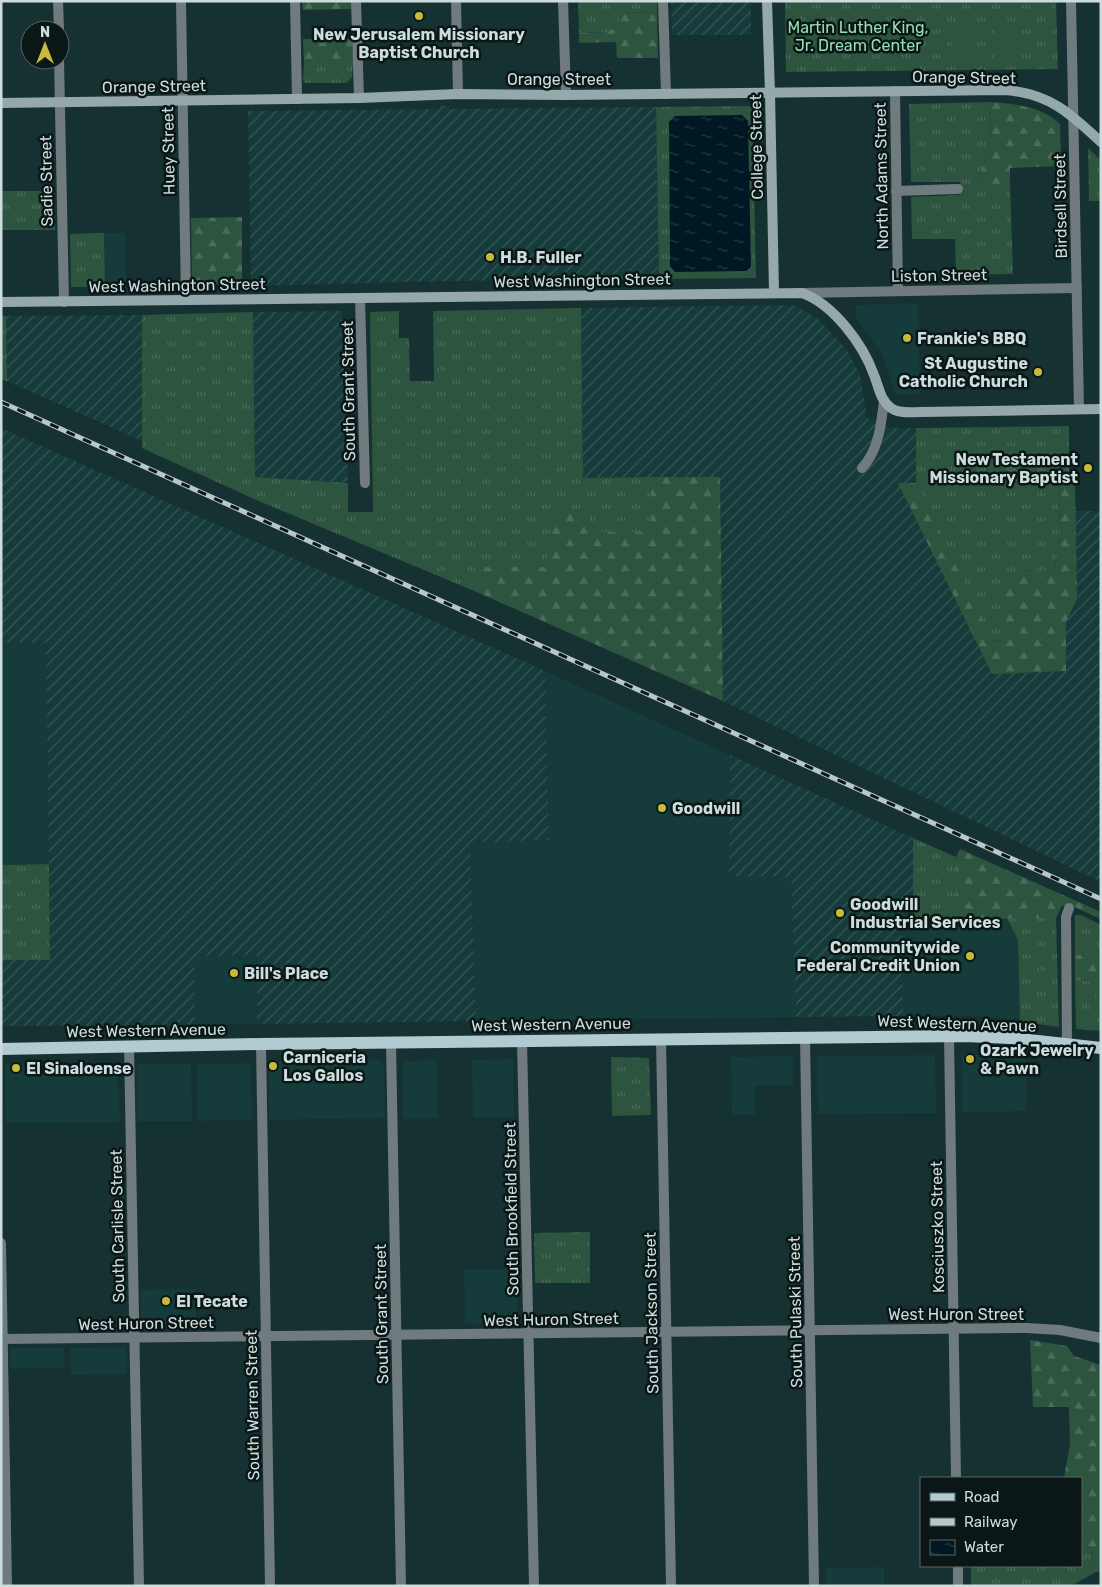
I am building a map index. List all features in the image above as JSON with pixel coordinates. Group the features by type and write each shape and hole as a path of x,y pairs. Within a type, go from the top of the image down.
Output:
{"main road":[{"name":"West Western Avenue","path":"1,1049 392,1042 949,1036 1011,1038 1101,1048"}],"street":[{"path":"58,1 59,20"},
{"name":"Huey Street","path":"181,1 186,300"},
{"path":"295,1 297,99"},
{"path":"356,1 359,98"},
{"path":"456,1 458,94"},
{"path":"563,1 566,96"},
{"path":"663,1 666,94"},
{"name":"College Street","path":"767,1 774,292"},
{"name":"Birdsell Street","path":"1071,1 1079,409"},
{"name":"Sadie Street","path":"59,70 64,302"},
{"name":"North Adams Street","path":"894,91 898,291"},
{"name":"Orange Street","path":"1,103 359,98 458,94 566,96 1018,91 1033,94 1058,105 1101,142"},
{"path":"896,191 958,190"},
{"name":"Liston Street","path":"802,293 1077,288"},
{"name":"West Washington Street","path":"1,302 802,293 812,296 825,306 849,332 868,361 884,401"},
{"name":"South Grant Street","path":"360,298 365,483"},
{"path":"862,468 877,441 884,401 896,411 906,412 1101,409"},
{"path":"1067,1045 1066,917 1070,908"},
{"name":"Kosciuszko Street","path":"949,1036 956,1477"},
{"name":"South Pulaski Street","path":"805,1038 814,1586"},
{"name":"South Jackson Street","path":"661,1039 671,1586"},
{"name":"South Brookfield Street","path":"522,1041 534,1586"},
{"name":"South Grant Street","path":"392,1042 401,1586"},
{"name":"South Warren Street","path":"261,1044 270,1586"},
{"name":"South Carlisle Street","path":"129,1046 139,1586"},
{"path":"1,1243 7,1586"},
{"name":"West Huron Street","path":"2,1339 1026,1328 1060,1330 1101,1338"},
{"path":"958,1567 958,1586"}],"shaded area":[{"path":"671,1 751,1 751,35 672,35"},
{"path":"440,105 449,106 449,109 656,107 659,279 446,281 251,286 248,111 440,109"},
{"path":"104,233 125,233 126,286 105,287"},
{"path":"918,303 920,394 896,394 882,354 856,318 856,305"},
{"path":"794,305 817,318 847,350 860,375 867,418 889,428 916,428 916,483 899,483 992,674 1066,670 1066,622 1077,599 1075,511 1101,511 1101,882 723,701 720,477 583,478 581,308"},
{"path":"342,311 348,483 255,477 253,312"},
{"path":"142,315 142,441 7,381 6,316"},
{"path":"1,428 545,671 549,840 470,843 476,1021 257,1024 257,955 195,956 195,1025 1,1026 1,960 50,959 46,643 1,643"},
{"path":"46,642 49,864 1,865 1,643"},
{"path":"545,671 730,755 729,876 791,876 796,1017 476,1021 470,843 549,840"},
{"path":"730,755 913,838 913,919 901,919 903,1016 796,1017 791,877 729,876"},
{"path":"1007,918 1018,940 1020,1020 971,1016 903,1016 901,919"},
{"path":"257,955 257,1024 195,1025 195,956"},
{"path":"935,1055 936,1113 818,1114 817,1056"},
{"path":"962,1055 1026,1057 1026,1111 962,1113"},
{"path":"793,1056 793,1085 755,1086 755,1114 732,1114 731,1057"},
{"path":"513,1059 514,1117 473,1117 472,1060"},
{"path":"380,1060 384,1065 385,1118 269,1120 269,1062"},
{"path":"437,1060 438,1118 403,1119 402,1061"},
{"path":"251,1063 252,1120 198,1121 197,1064"},
{"path":"75,1064 79,1066 117,1065 120,1122 6,1123 5,1065"},
{"path":"137,1064 191,1064 192,1121 137,1121"},
{"path":"464,1269 517,1269 518,1323 465,1324"},
{"path":"195,1289 196,1326 141,1327 141,1290"},
{"path":"126,1347 127,1374 71,1375 70,1348"},
{"path":"10,1348 64,1348 64,1368 10,1369"},
{"path":"884,1567 884,1586 826,1586 826,1568"}],"green space":[{"path":"302,1 351,1 351,9 303,10"},
{"path":"578,1 657,1 657,12 620,13 619,24 608,32 579,33"},
{"name":"Martin Luther King, Jr. Dream Center","path":"785,1 1056,1 1058,69 786,72"},
{"path":"657,12 658,58 617,58 616,42 579,43 579,33 608,32 619,24 619,13"},
{"path":"972,25 972,62 952,62 951,26"},
{"path":"994,25 1016,25 1016,62 994,62"},
{"path":"352,38 353,62 304,62 303,39"},
{"path":"304,62 353,62 352,77 347,83 305,83 303,80"},
{"path":"991,102 990,144 977,184 1010,184 1013,274 956,275 955,239 912,239 911,197 960,195 960,182 911,182 909,104"},
{"path":"991,102 1028,107 1045,113 1060,124 1061,166 1010,168 1010,184 977,184 990,144"},
{"path":"752,106 756,278 659,279 656,107"},
{"path":"1088,148 1101,160 1101,201 1089,201"},
{"path":"1,191 54,191 55,230 1,230"},
{"path":"242,217 242,284 192,285 191,218"},
{"path":"104,233 105,287 71,287 70,234"},
{"path":"581,308 583,478 652,477 652,532 593,532 545,567 479,567 479,593 254,499 142,448 142,315 253,312 255,477 348,483 348,512 373,512 370,312 399,311 399,338 409,338 410,381 434,381 433,311"},
{"path":"1,316 6,316 7,381 1,379"},
{"path":"1069,426 1069,483 1059,484 1060,539 1054,571 1013,570 1003,640 992,641 916,483 916,428"},
{"path":"652,477 720,477 723,701 479,593 479,567 545,567 553,510 588,511 593,532 652,532"},
{"path":"898,483 916,483 993,641 1003,640 1001,582 1013,570 1054,571 1060,539 1059,483 1075,483 1077,599 1066,622 1066,671 992,674"},
{"path":"913,838 956,857 956,919 913,919"},
{"path":"960,849 1101,912 1101,919 1070,905 1062,906 1056,918 956,919 956,857"},
{"path":"49,864 50,960 1,960 1,865"},
{"path":"1075,915 1081,915 1101,925 1101,955 1075,955"},
{"path":"1007,918 1056,918 1059,1027 1020,1020 1018,940"},
{"path":"1075,955 1101,955 1101,1010 1095,1005 1095,983 1092,981 1075,980"},
{"path":"1075,980 1092,981 1095,983 1095,1005 1101,1010 1101,1031 1076,1029"},
{"path":"611,1057 649,1058 651,1115 612,1116"},
{"path":"590,1232 590,1283 535,1283 534,1233"},
{"path":"1030,1340 1067,1346 1074,1356 1101,1365 1101,1571 1096,1572 1091,1550 1082,1544 1082,1477 1064,1477 1070,1444 1069,1407 1033,1407"},
{"path":"1082,1544 1091,1550 1096,1572 1071,1586 971,1586 971,1567 1082,1567"}],"water":[{"path":"742,115 748,121 751,267 746,271 675,272 670,266 669,122 675,116"}],"railway":[{"path":"1,402 1101,899"}],"place":[{"name":"New Jerusalem Missionary Baptist Church","path":"419,16"},
{"name":"H.B. Fuller","path":"490,257"},
{"name":"Frankie's BBQ","path":"907,338"},
{"name":"St Augustine Catholic Church","path":"1038,372"},
{"name":"New Testament Missionary Baptist","path":"1088,468"},
{"name":"Goodwill","path":"662,808"},
{"name":"Goodwill Industrial Services","path":"840,913"},
{"name":"Communitywide Federal Credit Union","path":"970,956"},
{"name":"Bill's Place","path":"234,973"},
{"name":"Ozark Jewelry & Pawn","path":"970,1059"},
{"name":"Carniceria Los Gallos","path":"273,1066"},
{"name":"El Sinaloense","path":"16,1068"},
{"name":"El Tecate","path":"166,1301"}]}
